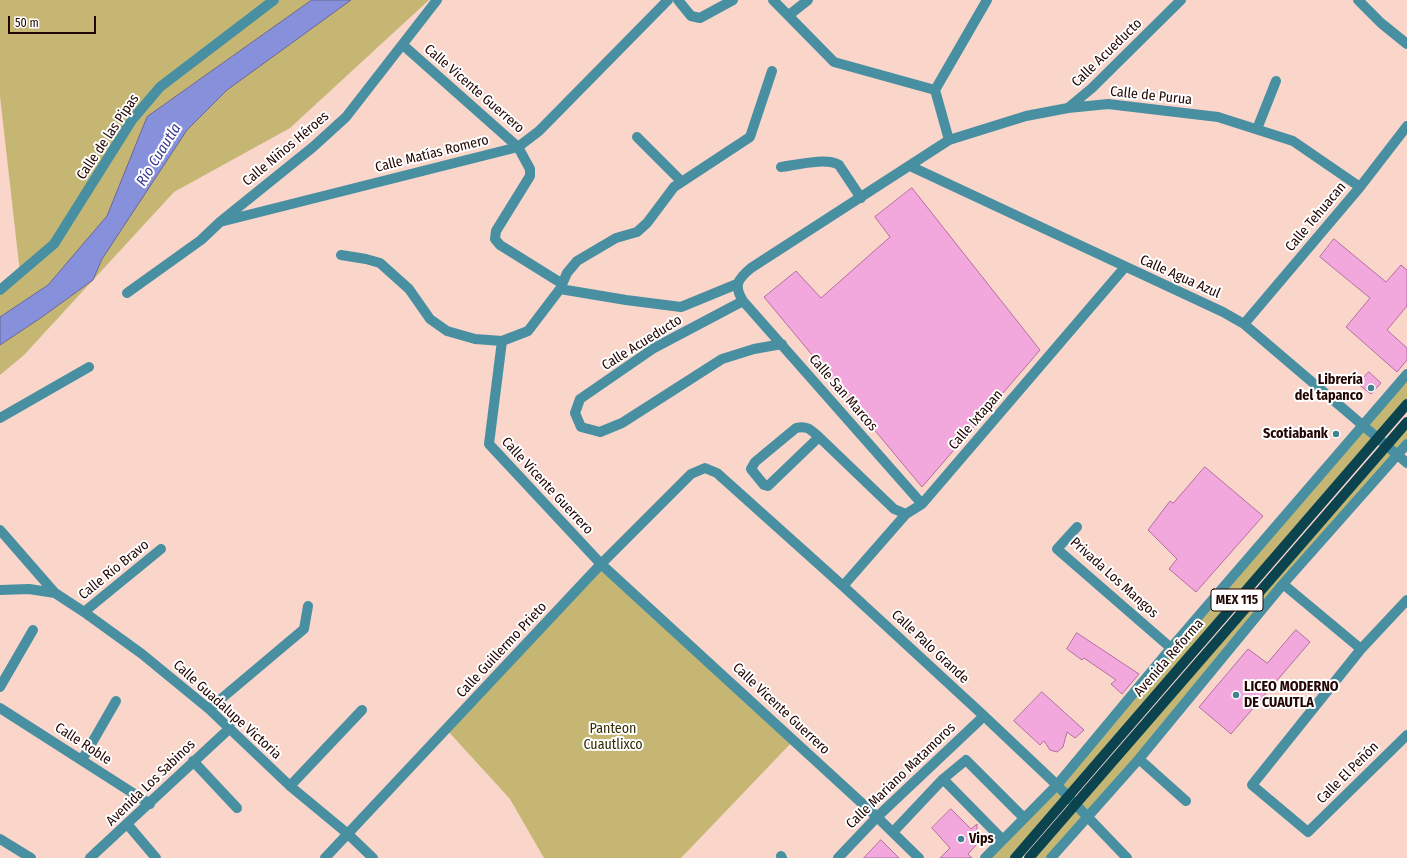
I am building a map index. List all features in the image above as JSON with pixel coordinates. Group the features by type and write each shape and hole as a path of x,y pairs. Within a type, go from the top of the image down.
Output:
{"main road":[{"name":"Avenida Reforma","path":"1015,858 1407,404"},
{"name":"Avenida Reforma","path":"1029,858 1407,422"}],"street":[{"name":"Calle de las Pipas","path":"0,290 54,244 132,120 160,87 274,0"},
{"name":"Calle Niños Héroes","path":"127,293 201,240 220,222 313,147 346,117 437,0"},
{"name":"Calle Matías Romero","path":"220,222 518,147 539,131 668,0"},
{"path":"678,0 692,16 700,18 733,0"},
{"path":"773,0 834,62 936,90"},
{"path":"788,15 808,0"},
{"path":"949,140 936,90 987,0"},
{"name":"Calle Acueducto","path":"1068,108 1092,88 1181,0"},
{"path":"1358,0 1381,23 1407,44"},
{"name":"Calle Vicente Guerrero","path":"403,45 518,147 530,169 530,176 496,231 495,239 500,245 560,286"},
{"path":"341,255 380,263 409,289 430,319 447,331 475,339 502,341 528,331 560,286 567,272 577,261 616,238 637,232 647,223 661,203 681,181 750,137 772,71"},
{"path":"1257,129 1276,81"},
{"name":"Calle de Purua","path":"910,166 949,140 1026,116 1068,108 1108,104 1218,117 1257,129 1293,141 1360,187"},
{"name":"Calle Tehuacan","path":"1244,324 1360,187 1407,126"},
{"path":"637,138 681,181"},
{"path":"781,167 825,161 835,162 839,165 861,198"},
{"path":"560,286 626,300 681,307 737,284 742,276 751,268 910,166"},
{"name":"Calle Agua Azul","path":"910,166 1223,312 1244,324 1386,447 1407,463"},
{"name":"Calle Ixtapan","path":"843,586 906,514 922,504 1125,267"},
{"path":"737,284 738,293 743,300"},
{"name":"Calle Acueducto","path":"743,300 654,348 580,399 575,413 581,427 600,432 622,423 722,359 754,349 782,344"},
{"name":"Calle San Marcos","path":"743,300 922,504"},
{"name":"Calle Vicente Guerrero","path":"502,341 489,444 601,564 877,817 918,858"},
{"path":"0,418 89,367"},
{"path":"985,858 1002,839 1057,785 1171,648 1407,374"},
{"path":"819,437 768,486 764,485 751,469 755,462 796,428 804,426 819,437 894,509 906,514"},
{"path":"1051,858 1139,759 1283,584 1407,444"},
{"name":"Calle Guillermo Prieto","path":"325,858 601,564 691,474 705,468"},
{"name":"Calle Palo Grande","path":"705,468 717,473 843,586 1057,785 1087,818 1128,858"},
{"name":"Privada Los Mangos","path":"1077,526 1057,549 1171,648"},
{"name":"Calle Guadalupe Victoria","path":"0,530 55,593 142,654 209,709 290,786 348,834 373,858"},
{"name":"Calle Río Bravo","path":"84,612 161,549"},
{"path":"1283,584 1361,649 1407,600"},
{"name":"Calle Guadalupe Victoria","path":"0,590 29,589 55,593"},
{"path":"209,709 304,629 308,606"},
{"path":"0,687 33,630"},
{"name":"Calle El Peñón","path":"1361,649 1252,785 1308,832 1407,735"},
{"path":"82,760 116,701"},
{"name":"Calle Roble","path":"0,708 150,804"},
{"path":"290,786 362,710"},
{"name":"Calle Mariano Matamoros","path":"838,858 877,817 984,716"},
{"name":"Avenida Los Sabinos","path":"90,858 128,825 193,761 230,728"},
{"path":"1139,759 1186,801"},
{"path":"893,832 943,779 966,760 1024,818"},
{"path":"193,761 237,808"},
{"path":"943,779 1002,839"},
{"path":"128,825 156,858"},
{"path":"0,838 31,858"}],"green space":[{"path":"0,0 429,0 290,128 174,192 24,355 0,375 0,289 20,273 0,96"},
{"path":"1407,374 1407,404 1015,858 985,858 1024,818"},
{"path":"1407,422 1407,444 1051,858 1029,858"},
{"name":"Panteon Cuautlixco","path":"601,564 794,740 681,858 544,858 510,799 447,730"}],"water":[{"name":"Río Cuautla","path":"312,0 351,0 227,90 187,130 102,259 93,280 0,345 0,317 48,285 107,216 147,117"}],"building":[{"path":"912,188 1040,350 922,487 764,297 796,271 821,298 890,237 875,217"},
{"path":"1334,239 1386,282 1401,265 1407,270 1407,306 1387,330 1407,348 1407,360 1397,372 1346,327 1370,298 1320,257"},
{"path":"1369,372 1381,383 1371,394 1358,384"},
{"path":"1205,467 1263,516 1196,592 1169,569 1177,559 1148,530 1170,501 1173,503"},
{"path":"1296,630 1310,642 1231,734 1199,707 1248,649 1267,663"},
{"path":"1077,633 1139,674 1122,694 1111,684 1116,680 1084,658 1082,660 1067,649"},
{"path":"1042,692 1084,730 1075,738 1067,732 1063,747 1057,752 1050,750 1044,741 1040,745 1014,721"},
{"path":"951,809 971,829 977,824 977,844 968,854 972,858 940,858 950,848 932,828"},
{"path":"881,840 899,858 864,858"}],"place":[{"name":"Librería del tapanco","path":"1371,388"},
{"name":"Scotiabank","path":"1336,434"},
{"name":"LICEO MODERNO DE CUAUTLA","path":"1236,695"},
{"name":"Vips","path":"961,839"}]}
